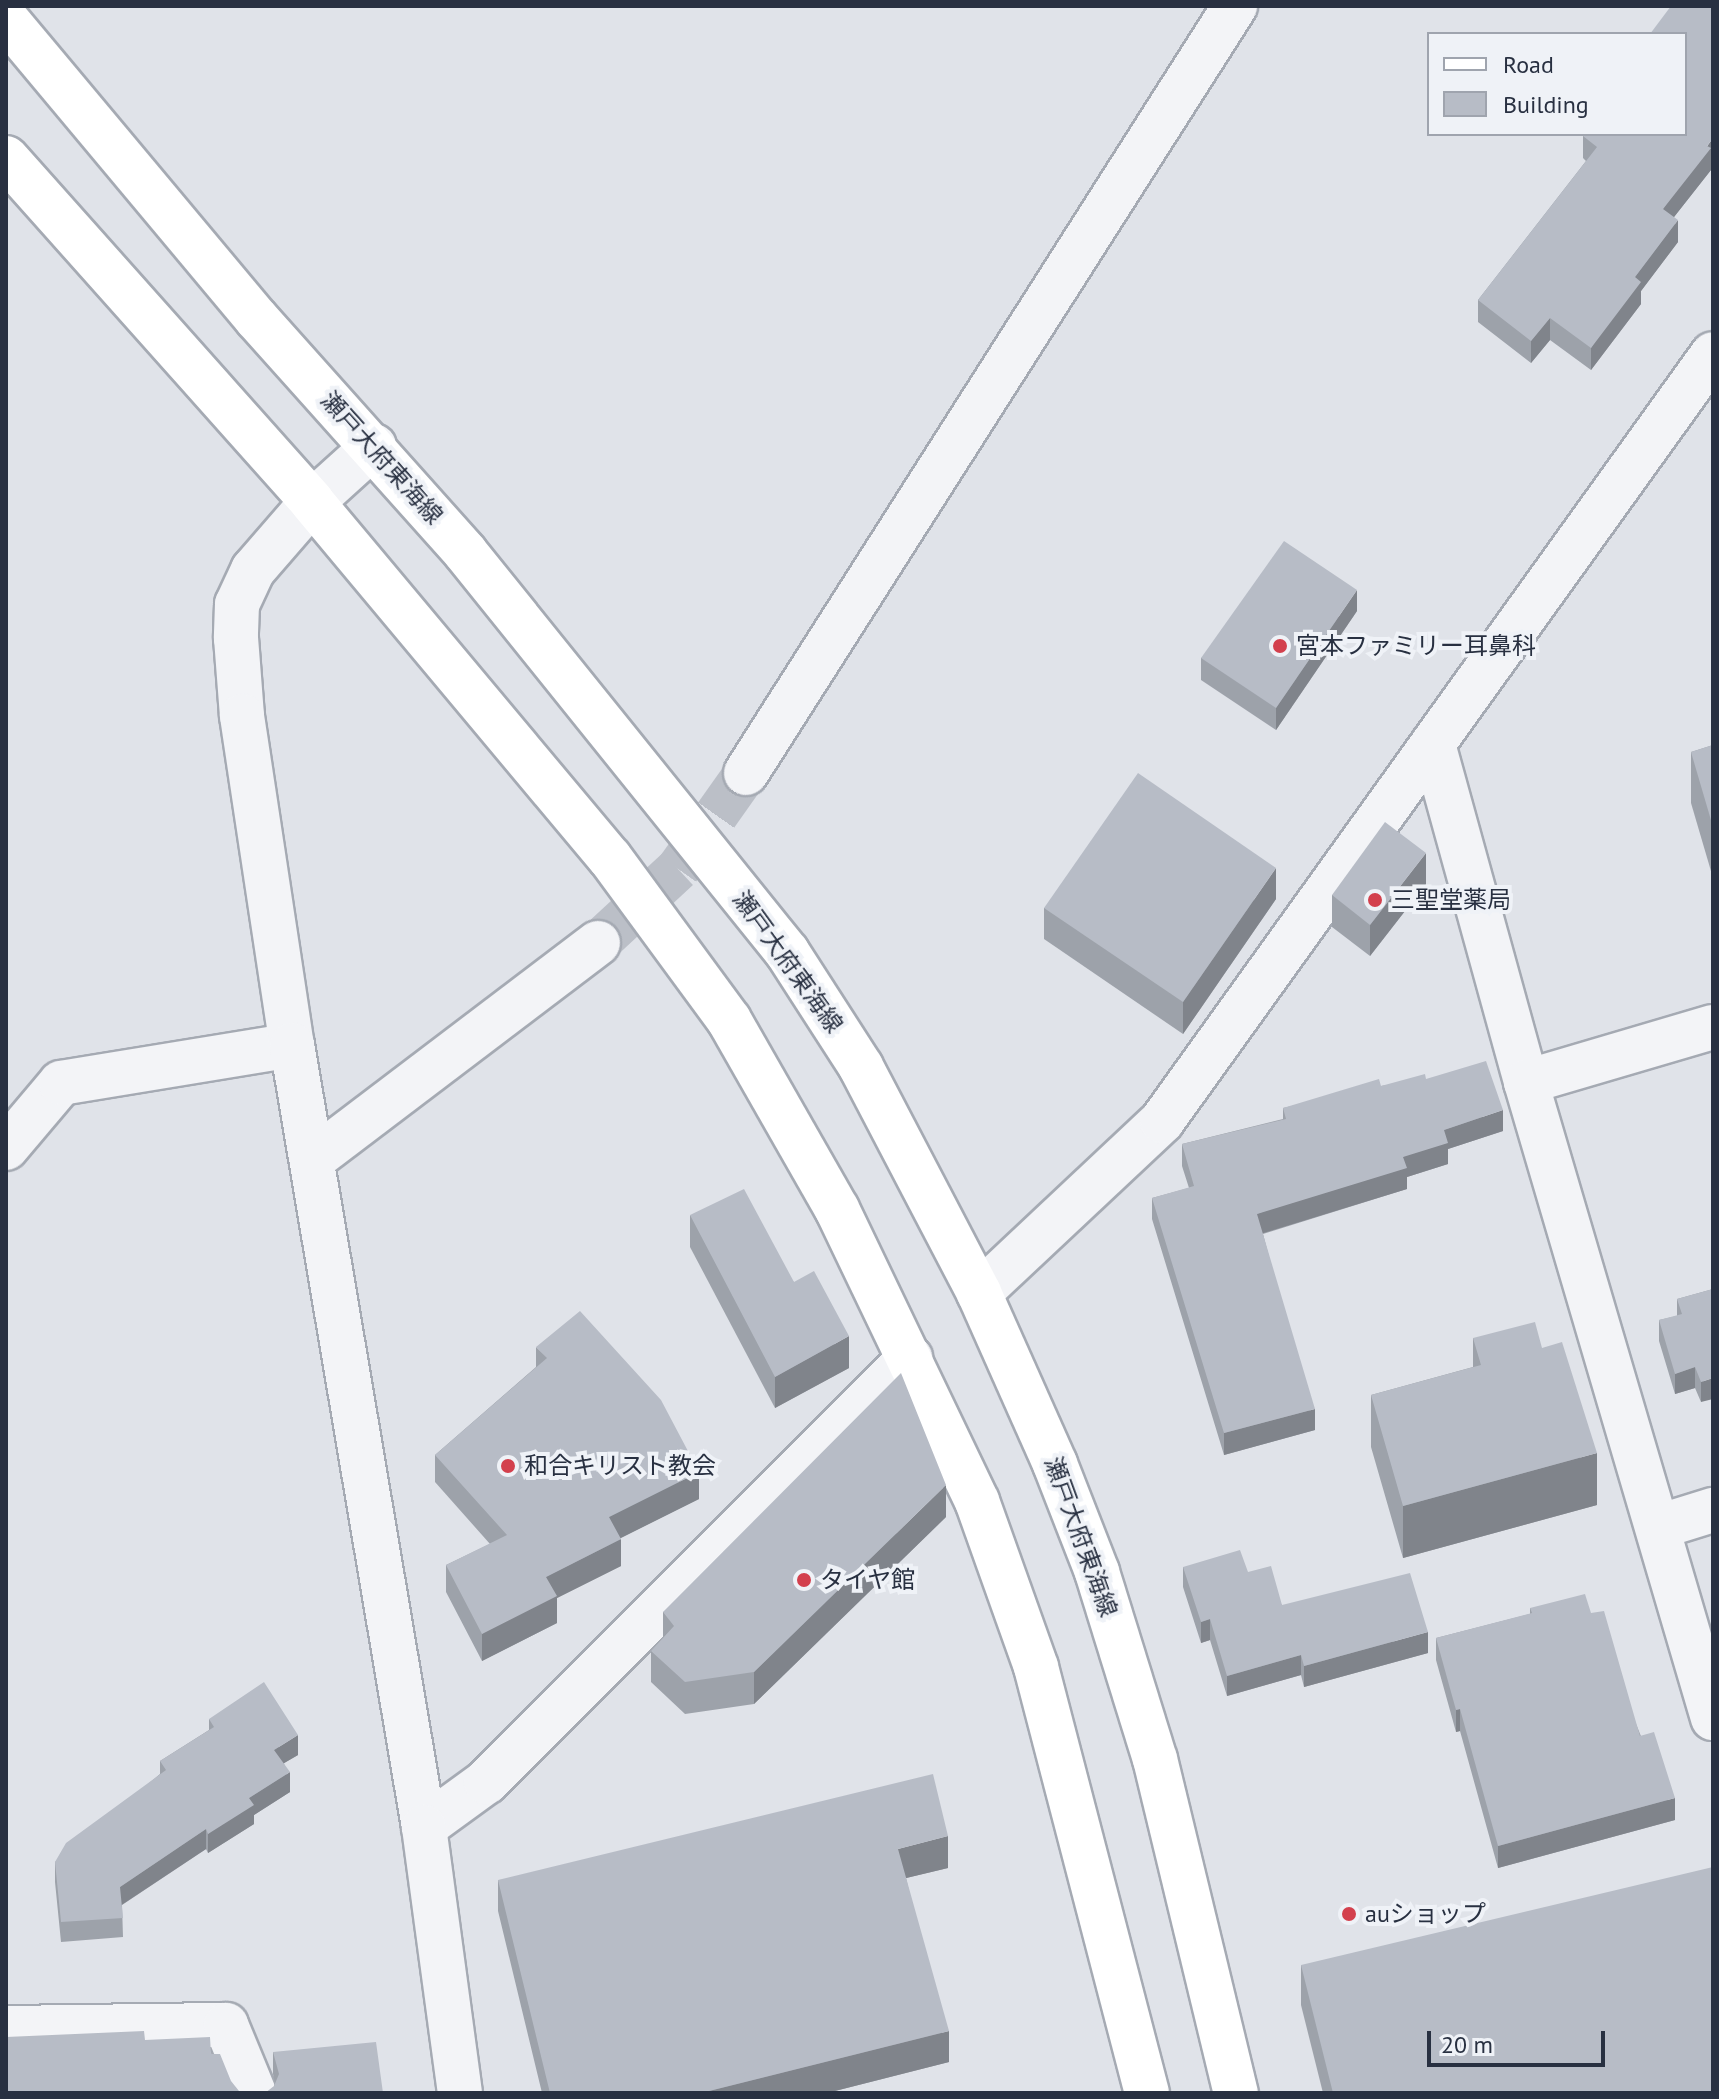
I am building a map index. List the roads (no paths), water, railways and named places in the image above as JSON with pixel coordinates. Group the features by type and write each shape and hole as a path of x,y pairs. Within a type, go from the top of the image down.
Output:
{"main road":[{"name":"瀬戸大府東海線","path":"6,19 256,318 374,446 465,552 787,952 861,1067 979,1293 1055,1464 1097,1572 1155,1759 1236,2093"},
{"path":"6,158 312,502 401,613 610,858 729,1020 837,1209 977,1501 1036,1667 1147,2093"}],"street":[{"path":"746,773 1235,6"},
{"path":"979,1293 1162,1121 1713,354"},
{"path":"374,446 312,502 253,570 237,604 242,716 292,1045 424,1827 460,2093"},
{"path":"1433,744 1526,1082 1713,1718"},
{"path":"312,1160 598,943"},
{"path":"1526,1082 1713,1027"},
{"path":"6,1148 61,1083 292,1045"},
{"path":"424,1827 486,1782 910,1358"},
{"path":"1658,1527 1713,1510"},
{"path":"6,2028 226,2025 254,2093"}],"tunnel":[{"path":"598,943 678,869 746,773"}],"place":[{"name":"宮本ファミリー耳鼻科","path":"1280,646"},
{"name":"三聖堂薬局","path":"1375,900"},
{"name":"和合キリスト教会","path":"508,1466"},
{"name":"タイヤ館","path":"804,1580"},
{"name":"auショップ","path":"1349,1914"}]}
